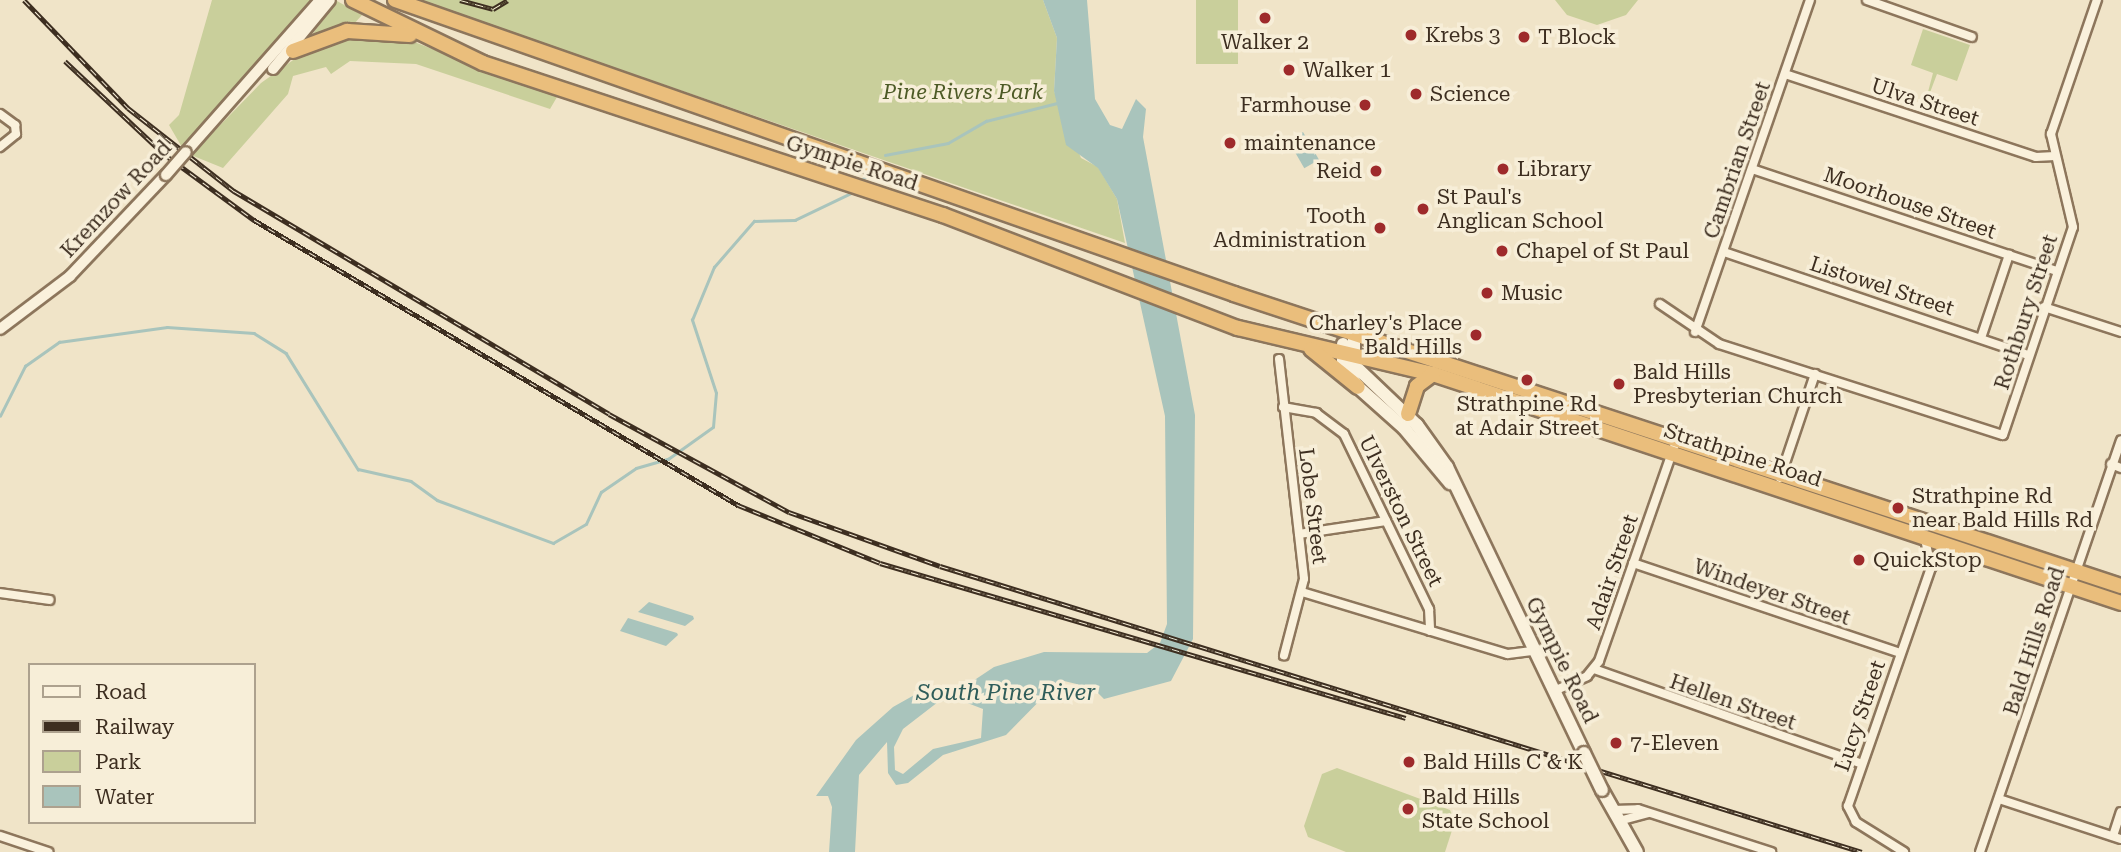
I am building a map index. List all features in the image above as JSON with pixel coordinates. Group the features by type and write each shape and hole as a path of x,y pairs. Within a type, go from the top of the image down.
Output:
{"highway":[{"name":"Gympie Road","path":"353,0 425,36 511,73 943,215 1225,323 1307,346 1346,353"},
{"name":"Gympie Road","path":"396,0 1350,332"},
{"path":"293,51 357,30 425,36"},
{"name":"Strathpine Road","path":"1350,332 1674,447 2073,581 2121,603"},
{"path":"1307,346 1358,387"},
{"name":"Strathpine Road","path":"1346,353 1433,374 1674,447"},
{"path":"1408,414 1417,386 1433,374"},
{"name":"Strathpine Road","path":"1779,482 1956,548 2073,581 2121,586"}],"main road":[{"path":"1346,353 1350,332"},
{"name":"Gympie Road","path":"1346,353 1358,387 1404,428 1451,484"},
{"name":"Gympie Road","path":"1346,353 1359,372 1408,414 1440,455 1451,484 1602,790 1637,852"}],"street":[{"name":"Kremzow Road","path":"0,329 71,276 251,85 320,0"},
{"name":"Kremzow Road","path":"251,85 293,51 330,0"},
{"name":"Cambrian Street","path":"1695,332 1810,0"},
{"path":"1867,0 1972,37"},
{"name":"Rothbury Street","path":"1815,374 2003,435 2073,220 2051,134 2097,0"},
{"name":"Ulva Street","path":"1785,74 2036,157 2055,156"},
{"path":"0,114 15,125 16,134 0,147"},
{"name":"Moorhouse Street","path":"1752,169 2057,271"},
{"name":"Listowel Street","path":"1724,252 2028,355"},
{"path":"1981,338 2009,255"},
{"path":"1660,304 1695,332 1815,374 1779,482"},
{"path":"2044,307 2121,332"},
{"name":"Lobe Street","path":"1279,359 1299,534 1302,592 1284,655"},
{"name":"Ulverston Street","path":"1283,407 1316,413 1340,428 1429,609 1430,631"},
{"name":"Bald Hills Road","path":"1980,852 2121,441"},
{"name":"Adair Street","path":"1594,669 1674,447"},
{"path":"2111,464 2121,468"},
{"path":"1299,534 1386,520"},
{"path":"1925,538 1931,566 1956,548"},
{"name":"Windeyer Street","path":"1633,563 1900,653"},
{"name":"Lucy Street","path":"1905,852 1849,813 1862,764 1931,566"},
{"path":"1302,592 1512,655 1534,651"},
{"path":"0,593 50,600"},
{"path":"1554,691 1594,669"},
{"name":"Hellen Street","path":"1594,669 1862,764"},
{"path":"1999,799 2117,838 2121,812"},
{"path":"1616,815 1648,813 1771,852"},
{"path":"0,836 48,852"}],"green space":[{"path":"212,0 313,0 183,149 169,125 179,115"},
{"name":"Pine Rivers Park","path":"418,0 1043,0 1057,38 1054,91 1081,158 1098,167 1117,199 1125,243"},
{"path":"1196,0 1238,0 1238,64 1196,64"},
{"path":"1555,0 1638,0 1626,15 1597,25 1567,15"},
{"path":"337,1 362,15 353,25 311,36"},
{"path":"1923,29 1970,45 1957,81 1937,74 1923,111 1933,73 1911,65"},
{"path":"350,34 404,38 557,97 550,109 416,64 350,61 331,74 326,67 293,76 288,94 223,168 191,155 261,83 310,48"},
{"path":"1337,768 1450,810 1455,821 1445,852 1346,852 1308,837 1304,826 1322,774"}],"water":[{"name":"South Pine River","path":"1043,0 1087,0 1095,99 1110,125 1122,129 1136,99 1146,109 1143,137 1195,415 1193,639 1171,681 1104,699 1093,688 1060,680 1006,735 943,755 908,783 896,785 888,773 887,742 859,775 855,852 829,852 832,807 828,796 816,796 856,740 893,707 925,689 970,683 994,667 1044,652 1147,653 1160,643 1167,624 1165,416 1117,199 1098,168 1066,145 1054,91 1057,38","holes":["957,699 983,709 981,738 933,749 903,774 895,770 894,747 903,729 938,702"]},
{"path":"1303,132 1319,160 1304,168 1288,140"},
{"path":"649,602 693,616 694,619 685,626 638,612"},
{"path":"628,618 678,635 666,646 620,631"}],"waterway":[{"path":"885,155 948,143 986,121 1057,103"},
{"path":"862,180 866,176"},
{"path":"0,416 25,366 59,342 167,327 254,333 286,353 358,469 411,481 437,500 553,543 586,524 601,492 636,468 668,459 713,427 716,393 692,320 714,267 754,221 795,220 851,193"}],"railway":[{"path":"24,0 128,108 234,191 609,414 789,512 940,566 1862,852"},
{"path":"460,0 493,9 508,0"},
{"path":"65,61 164,154 254,220 738,505 880,563 1406,718"}],"place":[{"name":"Walker 2","path":"1265,18"},
{"name":"Krebs 3","path":"1411,35"},
{"name":"T Block","path":"1524,37"},
{"name":"Walker 1","path":"1289,70"},
{"name":"Science","path":"1416,94"},
{"name":"Farmhouse","path":"1365,105"},
{"name":"maintenance","path":"1230,143"},
{"name":"Library","path":"1503,169"},
{"name":"Reid","path":"1376,171"},
{"name":"St Paul's Anglican School","path":"1423,209"},
{"name":"Tooth Administration","path":"1380,228"},
{"name":"Chapel of St Paul","path":"1502,251"},
{"name":"Music","path":"1487,293"},
{"name":"Charley's Place Bald Hills","path":"1476,335"},
{"name":"Strathpine Rd at Adair Street","path":"1527,380"},
{"name":"Bald Hills Presbyterian Church","path":"1619,384"},
{"name":"Strathpine Rd near Bald Hills Rd","path":"1898,508"},
{"name":"QuickStop","path":"1859,560"},
{"name":"7-Eleven","path":"1616,743"},
{"name":"Bald Hills C & K","path":"1409,762"},
{"name":"Bald Hills State School","path":"1408,809"}]}
